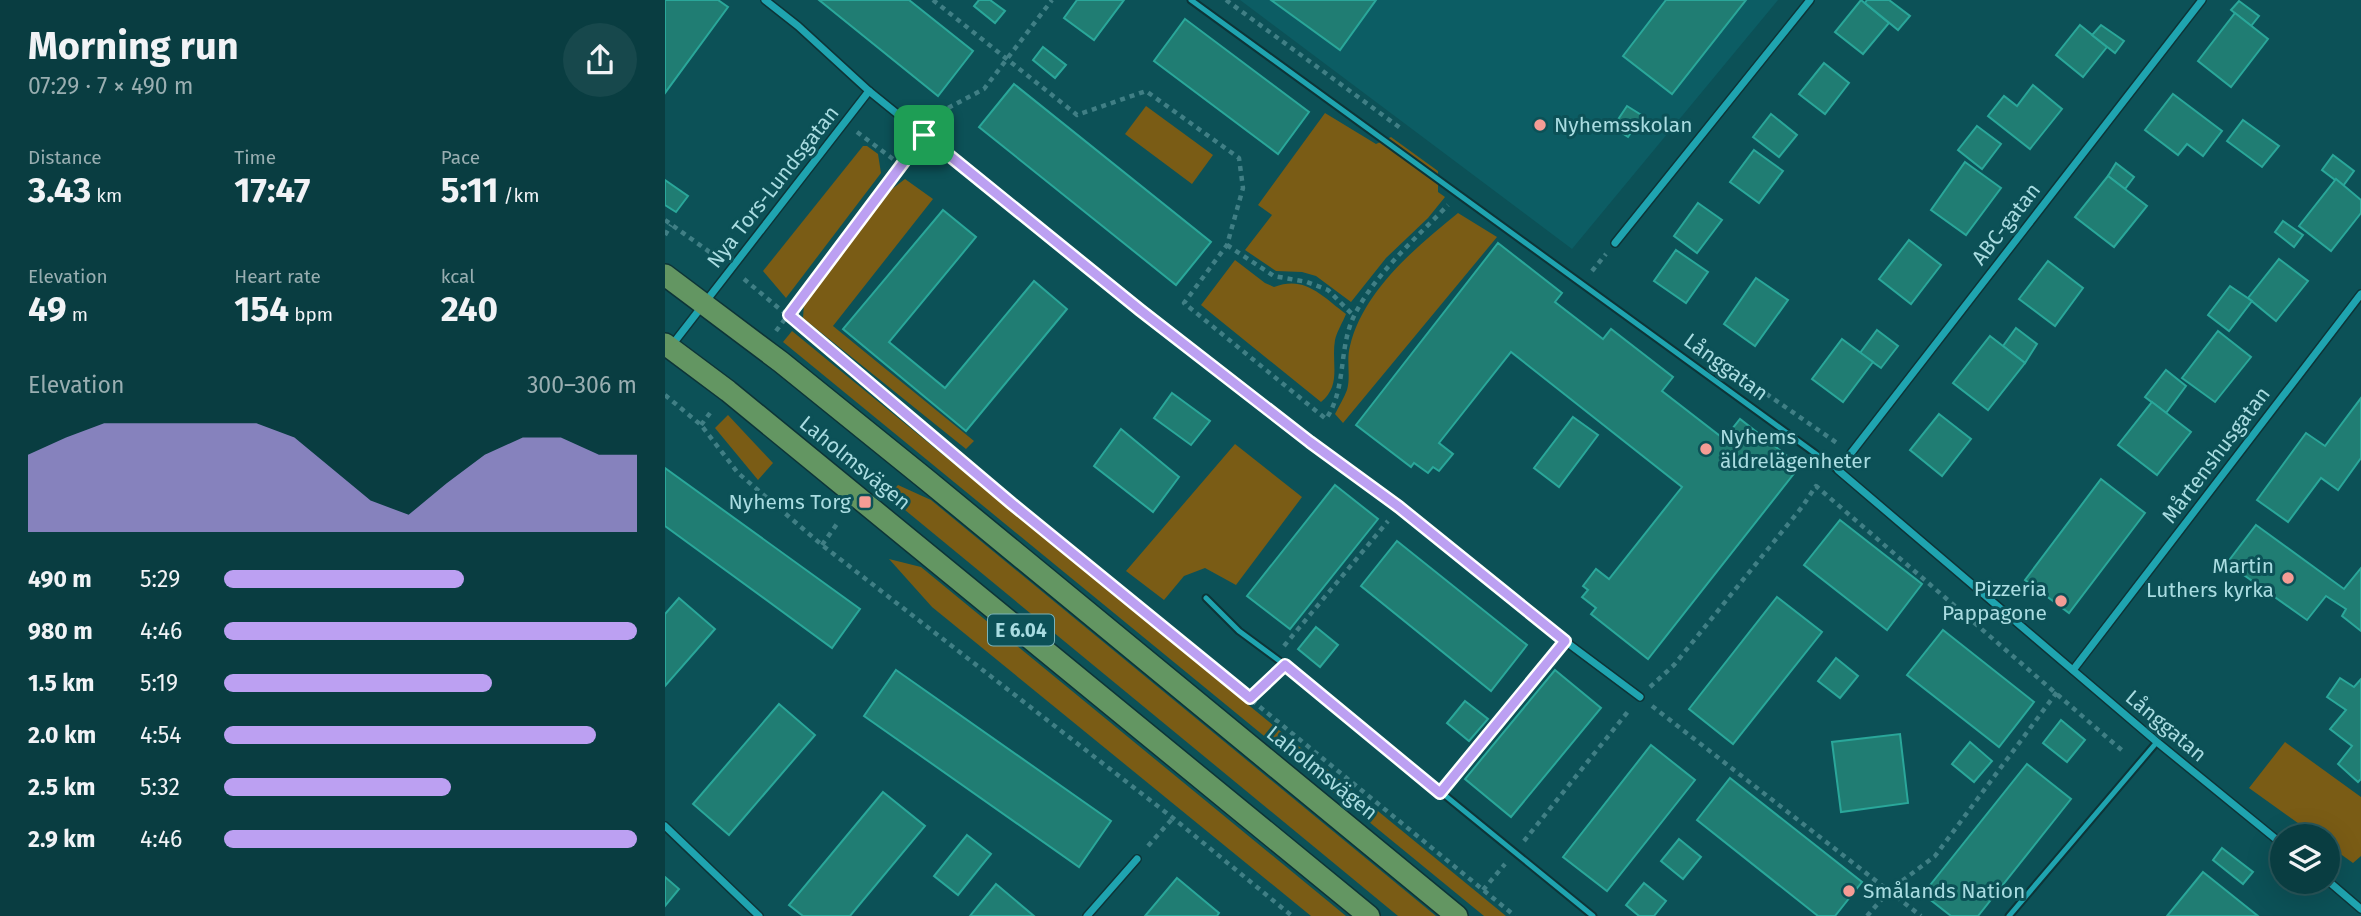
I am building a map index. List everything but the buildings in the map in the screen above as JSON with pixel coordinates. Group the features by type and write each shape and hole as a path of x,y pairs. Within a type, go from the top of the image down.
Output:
{"highway":[{"name":"Laholmsvägen","path":"665,275 927,480 1457,916"},
{"name":"Laholmsvägen","path":"667,349 728,391 1369,916"}],"street":[{"path":"765,0 798,26 869,91 1140,310 1310,442 1399,507 1565,641 1640,697"},
{"path":"1615,243 1810,0"},
{"name":"ABC-gatan","path":"1838,470 2202,0"},
{"name":"Nya Tors-Lundsgatan","path":"667,349 869,91"},
{"name":"Mårtenshusgatan","path":"2073,670 2361,293"},
{"name":"Långgatan","path":"1838,470 2157,742 2270,834"},
{"path":"665,826 759,916"},
{"path":"1087,916 1136,859"},
{"path":"2340,891 2361,909"}],"lane":[{"name":"Långgatan","path":"1191,0 1838,470"},
{"path":"1206,598 1239,631 1285,665 1593,916"},
{"path":"2009,916 2157,742"}],"path":[{"path":"933,0 1077,116 1146,91 1239,158 1243,188 1227,245 1184,303 1327,419 1333,410 1340,387 1344,345 1354,316 1390,265 1458,195"},
{"path":"789,315 924,135 948,108 984,89 1052,0"},
{"path":"845,123 901,165"},
{"path":"665,220 789,315 1011,503 1515,916"},
{"path":"665,235 671,225"},
{"path":"1227,245 1274,276 1307,282 1328,290 1354,316"},
{"path":"665,395 701,425 738,472 822,545 1173,818 1292,916"},
{"path":"1483,890 1640,697 1674,664 1802,507 1816,486 2138,764"},
{"path":"1274,657 1399,507"},
{"path":"822,545 839,521"},
{"path":"1440,793 1565,641"},
{"path":"1250,698 1285,665"},
{"path":"1867,916 1889,891 1935,856 2057,692"},
{"path":"1640,697 1921,916"},
{"path":"1136,859 1173,818"}],"shaded area":[{"name":"Nyhemsskolan","path":"1240,0 1778,0 1572,249"},
{"path":"1146,106 1213,155 1192,184 1125,134"},
{"path":"1325,113 1376,144 1391,137 1438,171 1438,192 1445,197 1428,218 1386,258 1351,302 1316,276 1302,272 1276,271 1245,250 1272,215 1258,205"},
{"path":"863,146 878,154 881,173 786,298 763,271"},
{"path":"905,179 933,199 833,326 974,441 966,449 803,318 804,303 892,189"},
{"path":"1458,213 1497,237 1343,423 1335,414 1347,390 1350,346 1366,307 1393,272 1425,240"},
{"path":"1235,260 1274,287 1295,284 1313,289 1346,314 1335,340 1334,381 1321,402 1201,305"},
{"path":"792,331 1506,916 1484,916 783,342"},
{"path":"728,415 773,463 758,480 715,428"},
{"path":"1235,444 1302,497 1236,585 1205,568 1184,576 1164,600 1126,571"},
{"path":"898,485 931,500 1436,916 1398,916 888,496"},
{"path":"889,559 921,567 1346,916 1311,916 932,607"},
{"path":"2285,742 2361,797 2361,856 2353,863 2340,854 2340,824 2299,824 2249,788"}],"place":[{"name":"Nyhemsskolan","path":"1540,125"},
{"name":"Nyhems äldrelägenheter","path":"1706,449"},
{"name":"Nyhems Torg","path":"865,502"},
{"name":"Martin Luthers kyrka","path":"2288,578"},
{"name":"Pizzeria Pappagone","path":"2061,601"},
{"name":"Smålands Nation","path":"1849,891"}],"route":[{"path":"924,135 1140,310 1310,442 1399,507 1565,641 1440,793 1285,665 1250,698 1011,503 789,315 924,135"}]}
